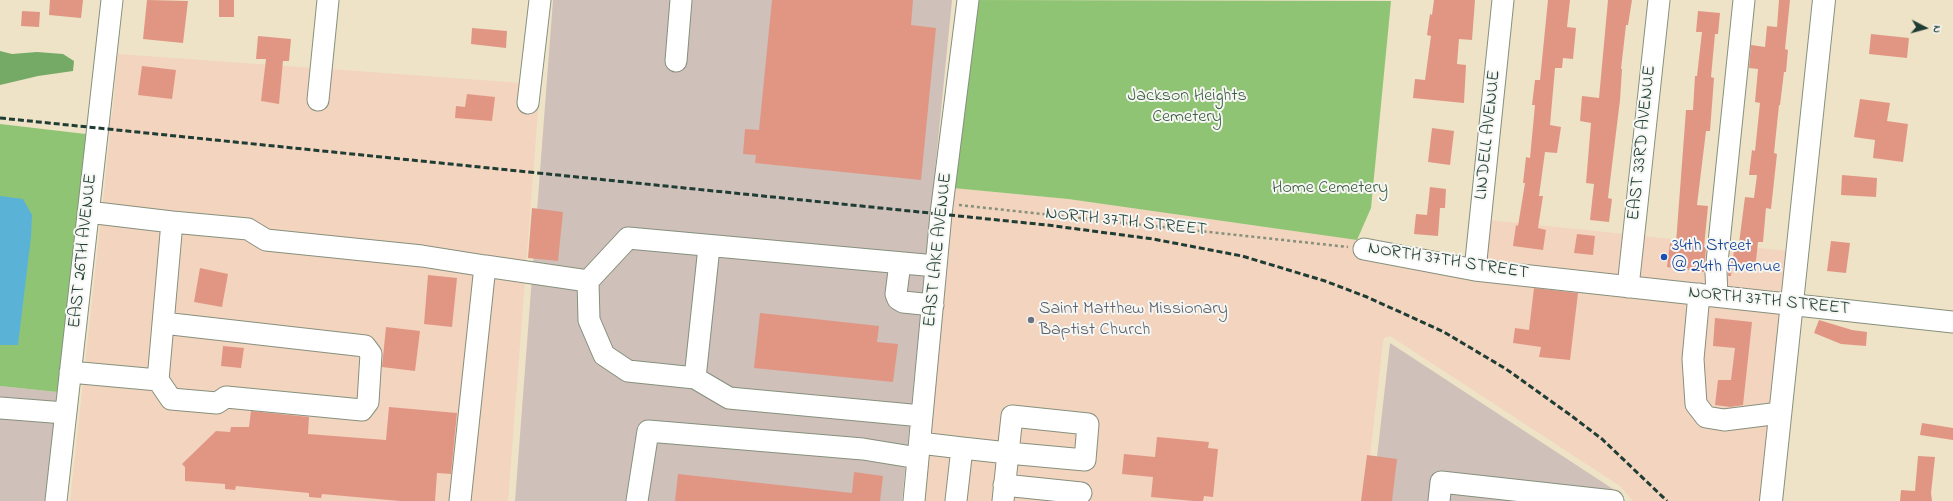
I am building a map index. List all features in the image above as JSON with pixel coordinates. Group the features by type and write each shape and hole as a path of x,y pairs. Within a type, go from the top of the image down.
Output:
{"main road":[{"path":"1771,501 1824,0"}],"street":[{"name":"EAST 26TH AVENUE","path":"56,501 112,0"},
{"path":"318,100 328,0"},
{"path":"528,103 540,0"},
{"path":"676,61 681,0"},
{"name":"EAST LAKE AVENUE","path":"914,501 936,266 968,0"},
{"name":"LINDELL AVENUE","path":"1475,270 1503,0"},
{"name":"EAST 33RD AVENUE","path":"1628,286 1659,0"},
{"path":"1744,0 1716,272 1708,295 1693,359 1696,404 1706,417 1724,420 1780,414"},
{"path":"88,212 248,229 266,240 422,256 588,281"},
{"path":"163,323 365,346 371,354 368,402 362,410 226,397 217,403 170,399 158,380 163,323 172,222"},
{"path":"922,416 729,398 695,378 628,371 604,355 589,320 588,281 628,238 710,247 936,266"},
{"path":"695,378 710,247"},
{"name":"NORTH 37TH STREET","path":"1364,249 1475,270 1953,322"},
{"path":"900,263 896,294 898,299 903,302 932,305"},
{"path":"460,501 485,266"},
{"path":"70,372 158,380"},
{"path":"0,408 66,413"},
{"path":"1012,416 1088,424 1085,460 1081,497 1003,493 1012,416"},
{"path":"637,501 648,431 863,449 919,450 962,448 1085,460"},
{"path":"956,501 962,448"},
{"path":"1439,501 1441,482 1613,501"}],"path":[{"name":"NORTH 37TH STREET","path":"943,203 1364,249"}],"shaded area":[{"path":"553,0 952,0 902,501 515,501"},
{"path":"118,54 313,68 309,106 325,108 329,69 522,83 519,109 535,111 538,84 540,84 508,501 70,501 110,136 109,132 106,130 107,122 112,116"},
{"path":"953,188 1068,199 1357,240 1354,254 1467,276 1783,310 1763,501 1633,501 1620,486 1390,336 1384,338 1383,342 1365,501 922,501"},
{"path":"1488,220 1625,234 1621,279 1484,264"},
{"path":"1642,236 1789,251 1784,296 1637,280"},
{"path":"1390,343 1616,491 1625,501 1372,501"},
{"path":"0,386 76,394 63,501 0,501"}],"green space":[{"name":"Jackson Heights Cemetery","path":"977,0 1391,1 1371,208 1357,240 1068,199 953,188"},
{"path":"0,51 12,54 37,52 63,54 74,61 73,71 38,76 0,85"},
{"path":"0,124 103,136 76,394 0,386"}],"water":[{"path":"0,196 23,199 32,215 31,237 18,345 0,345"}],"building":[{"path":"50,0 83,0 81,18 49,15"},
{"path":"147,0 188,1 183,43 143,39"},
{"path":"219,0 234,0 234,17 219,17"},
{"path":"772,0 913,0 911,25 936,28 921,180 755,163 756,155 743,154 745,129 759,130"},
{"path":"1434,0 1475,0 1472,40 1459,39 1457,64 1466,65 1464,103 1413,98 1415,79 1425,80 1431,36 1427,35"},
{"path":"1548,0 1570,0 1567,27 1576,28 1573,59 1563,58 1562,68 1555,68 1550,125 1561,127 1557,153 1545,152 1539,196 1543,196 1538,228 1546,230 1543,250 1513,246 1525,183 1523,183 1526,157 1530,158 1535,105 1532,105 1535,80 1540,80"},
{"path":"1608,0 1632,0 1628,25 1626,25 1621,69 1620,100 1608,198 1612,199 1609,222 1590,220 1594,184 1586,183 1591,123 1580,121 1582,96 1599,98"},
{"path":"1779,0 1790,0 1785,49 1788,50 1786,72 1784,72 1779,105 1774,153 1777,154 1771,209 1766,208 1763,242 1758,242 1755,270 1732,267 1731,276 1728,276 1729,258 1733,259 1734,250 1738,251 1745,197 1754,198 1757,175 1749,175 1752,150 1755,151 1760,103 1755,102 1758,69 1749,68 1751,45 1765,47 1767,26 1777,27"},
{"path":"22,11 40,12 39,27 21,26"},
{"path":"1698,11 1720,13 1718,34 1715,34 1711,77 1714,78 1710,131 1706,131 1697,205 1708,206 1704,247 1706,247 1704,272 1667,267 1670,243 1676,243 1686,110 1693,110 1695,76 1697,76 1702,32 1696,32"},
{"path":"472,28 507,31 506,48 471,44"},
{"path":"1871,34 1909,38 1907,58 1869,54"},
{"path":"258,36 291,39 289,61 283,61 279,104 261,101 266,59 256,59"},
{"path":"142,66 176,70 172,99 138,95"},
{"path":"467,94 495,97 492,121 455,118 456,106 465,107"},
{"path":"1860,99 1890,103 1887,121 1908,124 1903,162 1873,158 1875,140 1854,137"},
{"path":"1432,128 1454,131 1450,165 1428,162"},
{"path":"1842,175 1877,178 1876,197 1841,195"},
{"path":"1430,187 1446,189 1445,208 1440,208 1438,236 1414,234 1416,214 1427,215"},
{"path":"532,208 563,212 558,261 528,258"},
{"path":"1577,234 1595,236 1593,255 1574,253"},
{"path":"1831,241 1850,243 1846,273 1827,271"},
{"path":"200,268 228,274 222,307 194,302"},
{"path":"428,275 457,278 452,327 424,324"},
{"path":"1534,288 1578,293 1570,360 1539,357 1541,347 1513,343 1515,328 1529,330"},
{"path":"760,313 879,326 877,342 898,344 893,382 754,368"},
{"path":"1715,318 1752,322 1743,405 1730,407 1715,405 1718,380 1731,380 1735,348 1713,346"},
{"path":"1819,320 1852,330 1867,332 1866,346 1841,344 1814,333"},
{"path":"386,327 420,331 415,371 382,367"},
{"path":"223,346 244,348 241,368 221,366"},
{"path":"389,407 457,413 451,474 437,473 435,501 400,501 322,494 321,498 309,497 309,493 236,486 235,490 225,489 225,484 185,481 185,467 182,464 216,431 230,432 231,427 249,427 251,411 309,417 308,434 386,440"},
{"path":"1922,423 1953,428 1953,440 1920,435"},
{"path":"1157,437 1209,442 1208,448 1218,449 1213,497 1204,496 1203,501 1194,501 1151,497 1153,477 1122,474 1124,454 1155,457"},
{"path":"1367,455 1397,459 1392,501 1361,501"},
{"path":"1918,456 1935,457 1931,493 1932,501 1900,501 1901,490 1915,491"},
{"path":"854,472 883,476 880,501 675,501 678,474 852,493"}],"railway":[{"path":"0,118 1047,225 1153,239 1242,256 1325,281 1367,297 1444,332 1506,369 1602,439 1667,501"}],"place":[{"name":"34th Street @ 24th Avenue","path":"1664,257"},
{"name":"Saint Matthew Missionary Baptist Church","path":"1031,320"}],"park label":[{"name":"Home Cemetery","path":"1330,189"}]}
